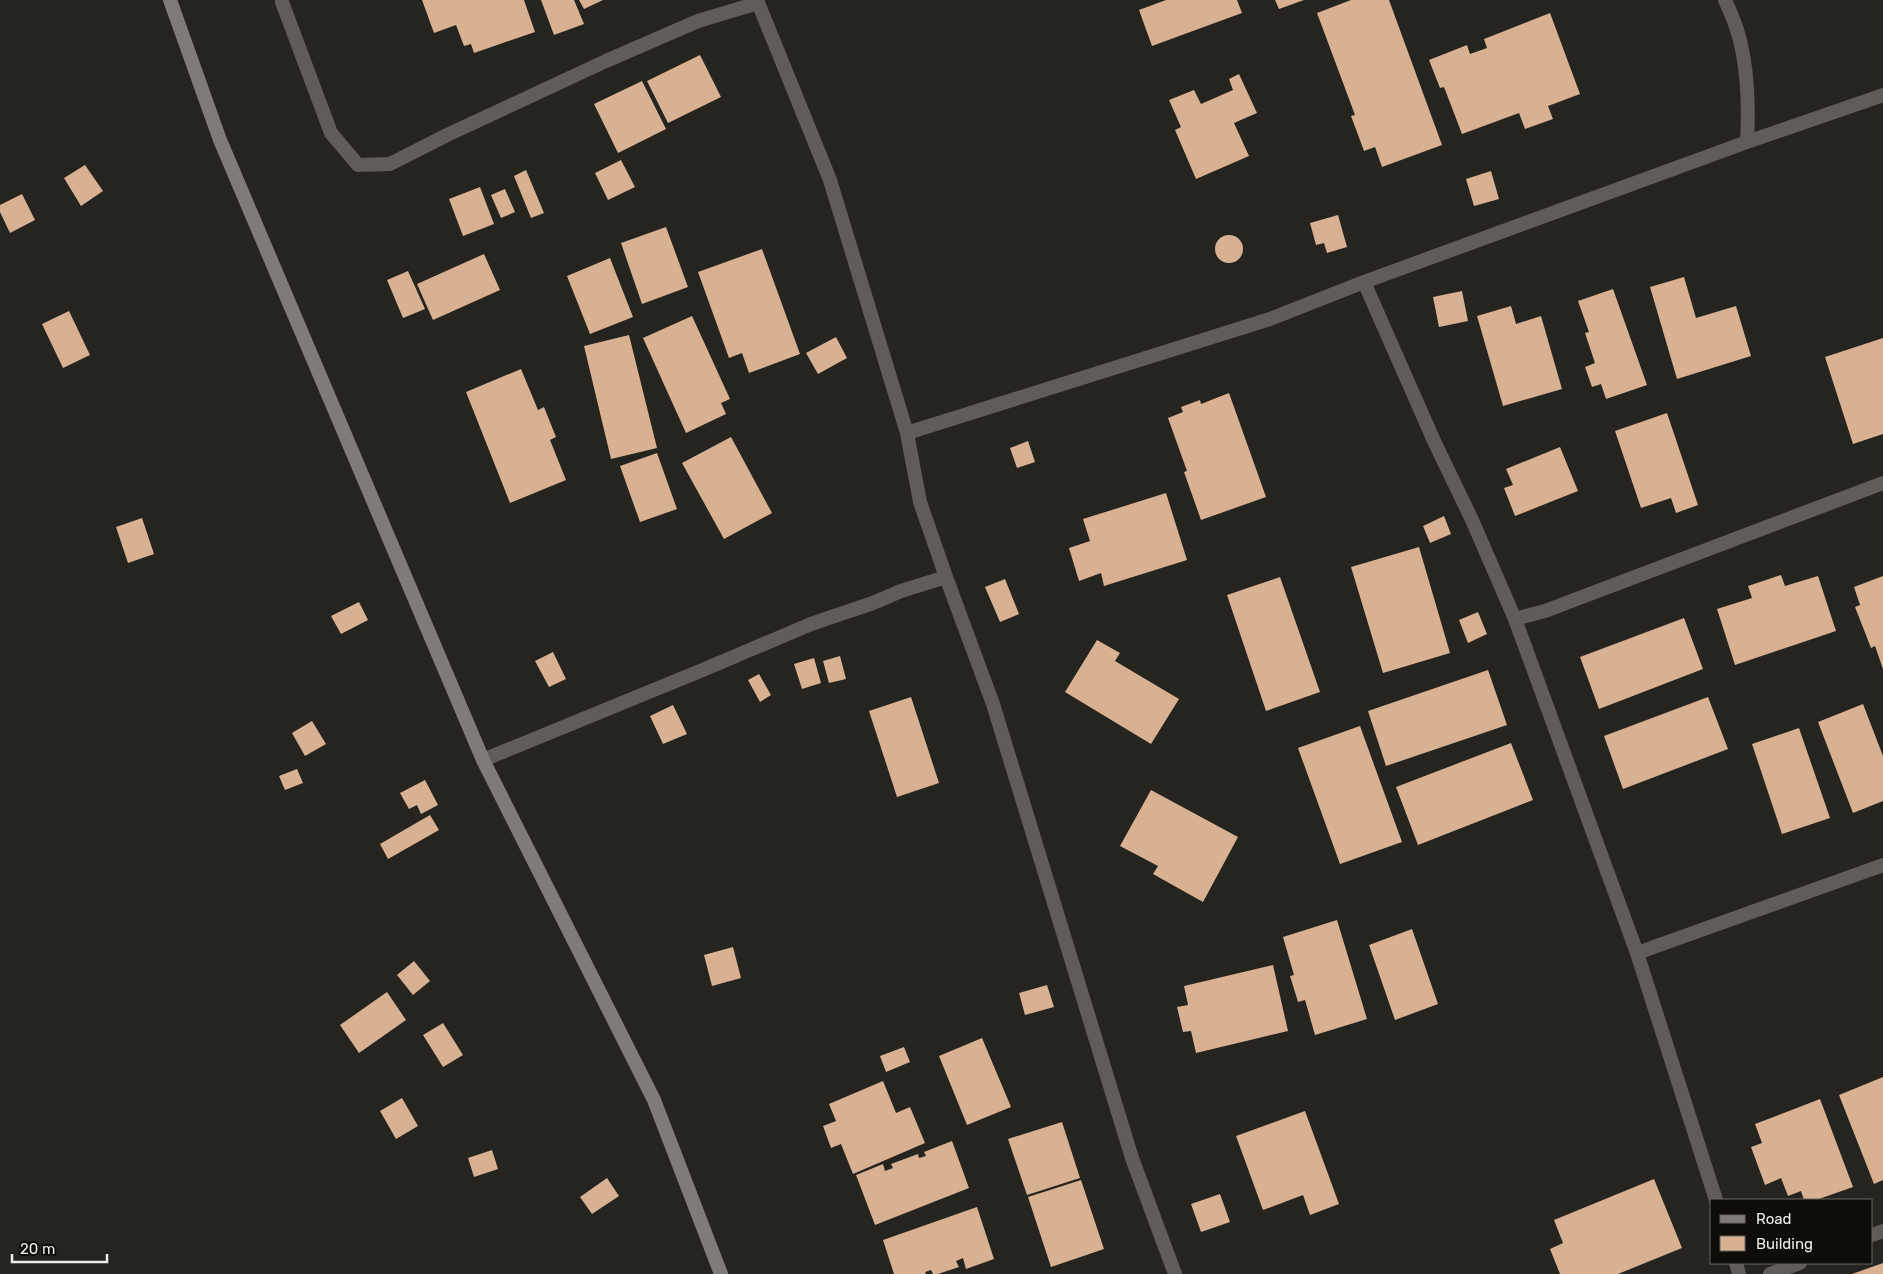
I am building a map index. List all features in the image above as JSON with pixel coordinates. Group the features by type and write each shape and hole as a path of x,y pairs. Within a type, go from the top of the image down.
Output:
{"main road":[{"path":"170,0 220,140 483,760 654,1100 721,1274"}],"street":[{"path":"1725,0 1738,33 1746,78 1748,109 1747,142"},
{"path":"282,2 331,133 358,165 390,164 447,135 606,61 698,21 757,1 830,180 907,433 920,502 993,704 1129,1148 1175,1274"},
{"path":"907,433 1270,318 1747,142 1883,95"},
{"path":"1364,282 1434,441 1516,619 1637,953 1716,1199"},
{"path":"1516,619 1545,611 1883,483"},
{"path":"483,760 811,624 873,604 901,591 946,577"},
{"path":"1637,953 1883,865"},
{"path":"1770,1274 1797,1264"}],"building":[{"path":"422,0 524,0 535,32 474,53 471,44 464,46 456,25 434,33"},
{"path":"541,0 574,0 584,24 554,35"},
{"path":"579,0 603,0 584,9"},
{"path":"1166,0 1237,0 1242,13 1152,46 1139,10"},
{"path":"1275,0 1304,0 1279,9"},
{"path":"1351,0 1389,0 1442,145 1382,167 1375,147 1364,151 1351,116 1355,115 1317,13"},
{"path":"1550,13 1580,94 1548,106 1553,119 1525,129 1519,113 1462,134 1444,87 1440,88 1429,60 1467,45 1470,54 1487,48 1484,39"},
{"path":"700,55 721,97 668,123 647,81"},
{"path":"1239,74 1257,113 1234,123 1249,156 1196,179 1175,130 1181,127 1169,100 1194,90 1201,104 1233,90 1229,79"},
{"path":"642,81 666,129 618,153 594,104"},
{"path":"621,160 635,187 608,200 595,173"},
{"path":"85,165 103,191 81,206 64,178"},
{"path":"526,170 544,213 531,218 514,176"},
{"path":"1491,171 1499,199 1474,206 1466,179"},
{"path":"480,187 494,224 463,236 449,199"},
{"path":"505,189 515,212 501,218 491,195"},
{"path":"22,194 35,220 10,233 0,212 0,205"},
{"path":"1338,215 1347,247 1327,253 1324,243 1316,245 1310,223"},
{"path":"666,227 688,287 642,304 621,243"},
{"path":"1229,235 1239,239 1243,249 1239,259 1229,263 1219,259 1215,249 1219,239"},
{"path":"762,249 800,354 749,373 742,353 729,358 698,272"},
{"path":"484,254 500,290 433,320 417,284"},
{"path":"610,258 633,317 590,334 567,276"},
{"path":"408,271 425,309 403,318 387,280"},
{"path":"1684,277 1696,318 1736,306 1751,356 1677,379 1650,287"},
{"path":"1613,289 1647,385 1606,399 1601,384 1592,387 1585,367 1595,363 1585,333 1589,332 1578,301"},
{"path":"1462,291 1468,321 1439,327 1433,297"},
{"path":"1511,306 1516,324 1541,316 1562,389 1503,406 1477,316"},
{"path":"69,311 90,355 63,368 42,324"},
{"path":"692,316 730,399 721,403 726,414 686,433 643,338"},
{"path":"629,335 657,448 611,459 584,346"},
{"path":"836,337 847,358 818,374 806,353"},
{"path":"1883,338 1883,434 1853,444 1825,357"},
{"path":"521,369 538,410 544,407 556,437 550,440 566,480 510,503 466,392"},
{"path":"1229,393 1266,497 1201,520 1184,472 1187,471 1168,418 1183,412 1181,407 1200,400 1201,404"},
{"path":"1667,413 1698,505 1676,513 1671,498 1641,508 1615,431"},
{"path":"731,437 772,513 724,539 682,463"},
{"path":"1028,441 1035,462 1017,468 1010,448"},
{"path":"1560,447 1578,491 1515,516 1504,488 1513,485 1506,469"},
{"path":"657,453 677,509 640,522 620,466"},
{"path":"1166,493 1187,560 1104,586 1101,573 1079,581 1069,548 1090,541 1083,519"},
{"path":"1444,516 1451,534 1430,543 1423,526"},
{"path":"142,518 154,554 128,563 116,527"},
{"path":"1419,547 1450,653 1383,673 1351,567"},
{"path":"1781,575 1785,586 1818,576 1836,631 1735,665 1717,609 1752,598 1748,586"},
{"path":"1883,576 1883,669 1875,646 1871,648 1855,607 1860,605 1854,587"},
{"path":"1280,577 1320,692 1266,711 1227,595"},
{"path":"1005,579 1019,614 1000,622 985,587"},
{"path":"359,602 368,620 341,634 331,616"},
{"path":"1478,612 1487,634 1468,643 1459,620"},
{"path":"1684,618 1703,669 1599,709 1580,657"},
{"path":"1097,640 1120,653 1115,661 1179,699 1151,744 1065,692"},
{"path":"553,652 566,679 549,687 535,661"},
{"path":"840,656 846,679 829,683 823,661"},
{"path":"814,658 821,683 802,689 794,664"},
{"path":"1488,670 1507,725 1386,766 1368,711"},
{"path":"759,674 771,695 760,702 748,680"},
{"path":"911,697 939,783 897,797 869,711"},
{"path":"1708,697 1728,749 1623,789 1604,736"},
{"path":"1863,704 1883,756 1883,801 1853,813 1818,722"},
{"path":"673,705 687,734 663,744 650,716"},
{"path":"312,721 326,744 305,756 292,733"},
{"path":"1360,726 1402,842 1340,864 1298,748"},
{"path":"1799,728 1830,818 1782,834 1752,744"},
{"path":"1511,743 1533,800 1418,845 1396,787"},
{"path":"297,769 303,783 285,790 279,776"},
{"path":"425,780 438,805 421,814 417,805 409,809 400,793"},
{"path":"1151,790 1238,837 1203,902 1153,874 1158,866 1120,846"},
{"path":"430,815 439,830 388,859 380,844"},
{"path":"1337,920 1367,1019 1315,1035 1305,1000 1298,1002 1290,976 1294,975 1283,937"},
{"path":"1412,929 1438,1004 1395,1020 1369,945"},
{"path":"733,947 741,978 712,986 704,955"},
{"path":"414,961 430,981 413,995 397,975"},
{"path":"1273,965 1288,1031 1196,1053 1191,1031 1183,1032 1177,1007 1188,1005 1184,986"},
{"path":"1047,985 1054,1007 1025,1015 1019,993"},
{"path":"387,992 406,1020 359,1053 340,1025"},
{"path":"443,1023 463,1055 443,1067 423,1035"},
{"path":"982,1038 1011,1107 967,1125 939,1056"},
{"path":"904,1047 910,1062 886,1072 880,1056"},
{"path":"1883,1077 1883,1180 1874,1184 1839,1095"},
{"path":"883,1081 896,1113 910,1107 925,1143 853,1174 841,1144 831,1148 823,1126 836,1121 829,1104"},
{"path":"402,1098 418,1126 396,1139 380,1111"},
{"path":"1820,1099 1853,1187 1819,1199 1804,1199 1801,1191 1788,1196 1781,1178 1765,1185 1751,1147 1762,1143 1755,1124"},
{"path":"1305,1111 1339,1204 1310,1215 1303,1195 1263,1210 1236,1136"},
{"path":"1062,1122 1080,1178 1027,1195 1008,1139"},
{"path":"952,1141 969,1188 875,1225 856,1175 883,1164 885,1171 893,1168 891,1164 918,1154 919,1158 926,1156 924,1152"},
{"path":"492,1150 498,1169 474,1177 468,1158"},
{"path":"607,1178 619,1196 592,1214 580,1197"},
{"path":"1654,1179 1682,1248 1618,1274 1560,1274 1550,1249 1563,1243 1554,1220"},
{"path":"1081,1180 1104,1249 1051,1267 1028,1197"},
{"path":"1220,1194 1230,1222 1201,1232 1191,1204"},
{"path":"977,1207 994,1259 966,1269 963,1258 956,1261 959,1267 938,1274 933,1274 931,1270 925,1272 926,1274 894,1274 883,1240"},
{"path":"1883,1263 1883,1274 1852,1274"}]}
